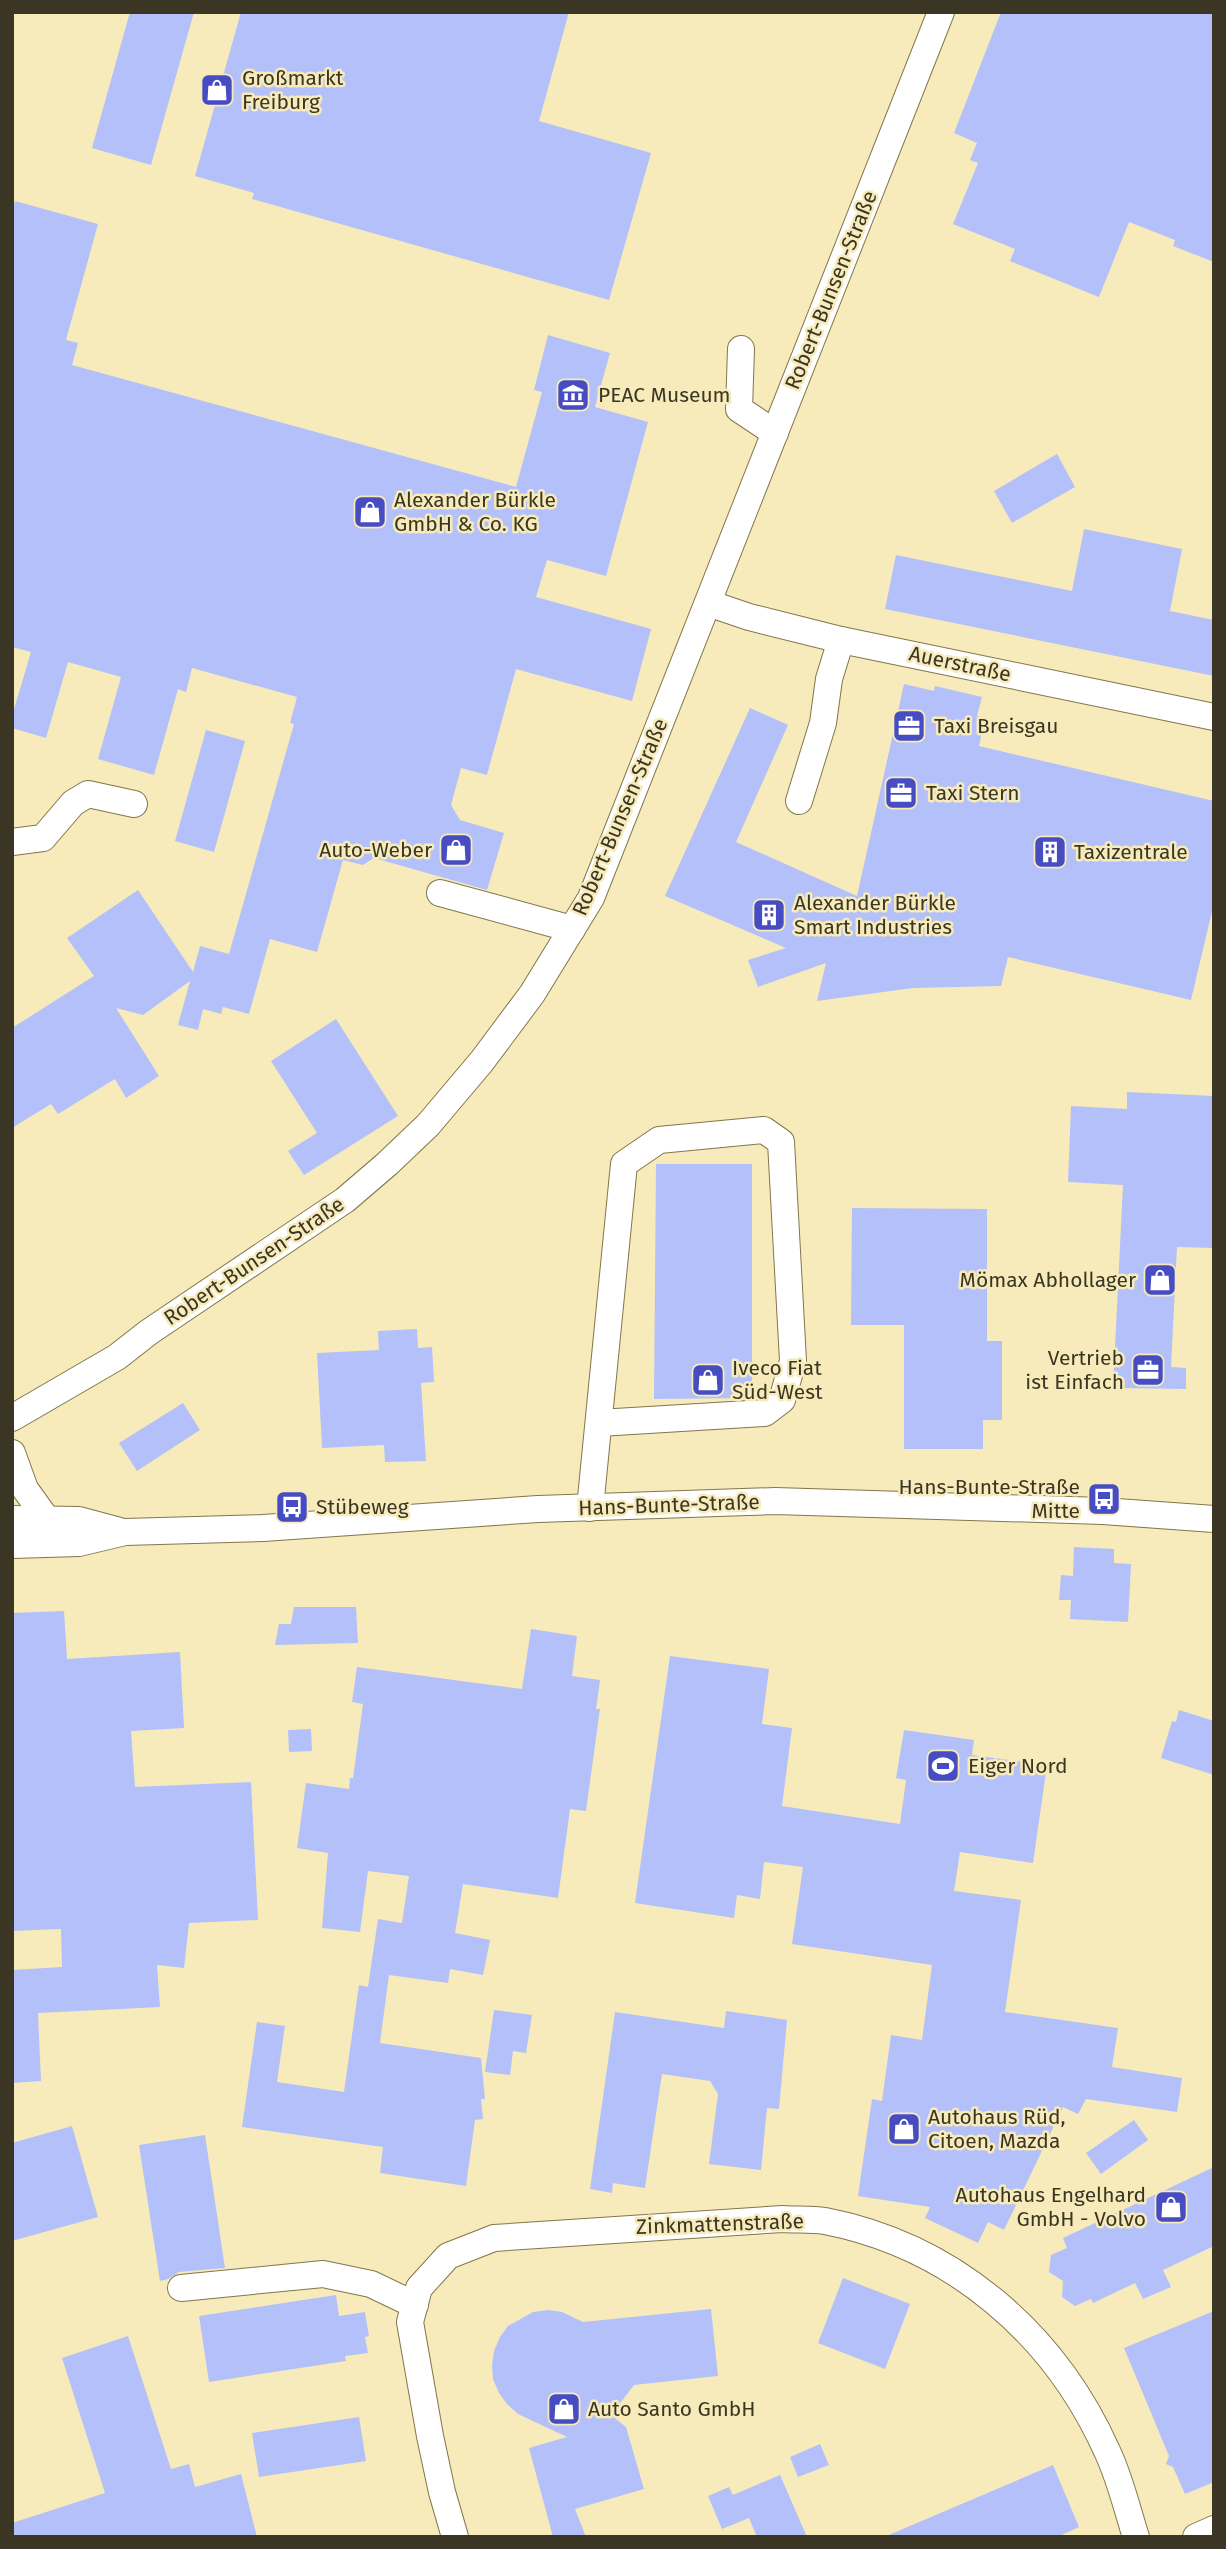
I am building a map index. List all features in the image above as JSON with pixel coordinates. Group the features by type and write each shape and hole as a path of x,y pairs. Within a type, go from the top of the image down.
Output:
{"street":[{"name":"Robert-Bunsen-Straße","path":"15,1420 117,1357 149,1332 345,1200 428,1125 482,1060 532,993 591,898 940,12"},
{"path":"741,349 739,409 775,433"},
{"name":"Auerstraße","path":"708,603 749,617 841,640 1214,717"},
{"path":"799,801 823,723 829,679 841,640"},
{"path":"12,842 43,838 73,803 88,794 134,804"},
{"path":"440,893 572,929"},
{"path":"590,1508 598,1423 624,1164 659,1139 764,1130 781,1142 793,1361 782,1400 765,1413 598,1423"},
{"path":"12,1452 25,1489 48,1521"},
{"name":"Hans-Bunte-Straße","path":"12,1545 79,1543 125,1532 263,1528 590,1508 775,1501 1103,1511 1214,1519"},
{"name":"Hans-Bunte-Straße","path":"12,1519 79,1520 125,1532"},
{"name":"Zinkmattenstraße","path":"455,2537 442,2492 410,2322 419,2288 448,2256 494,2238 782,2219 822,2221 871,2233 929,2258 967,2279 1002,2307 1061,2372 1108,2452 1136,2537"},
{"path":"181,2288 323,2274 371,2284 415,2305"},
{"path":"1196,2537 1214,2529"}],"building":[{"path":"130,12 194,12 151,165 92,148"},
{"path":"241,12 569,12 539,121 651,153 609,300 252,199 254,193 195,176"},
{"path":"1001,12 1214,12 1214,262 1173,246 1175,240 1129,222 1099,297 1010,261 1015,249 953,224 978,163 970,160 977,143 954,133"},
{"path":"15,201 98,224 66,340 78,343 72,365 516,487 542,392 534,390 548,335 610,353 595,407 648,422 606,576 547,560 536,597 651,629 632,701 516,669 487,775 461,768 451,805 460,820 504,833 487,890 374,858 363,865 343,860 317,952 270,939 249,1014 223,1007 221,1014 203,1009 198,1030 178,1025 190,981 143,1015 116,1008 159,1076 126,1098 115,1079 58,1114 51,1104 12,1128 12,1028 94,976 67,938 138,890 193,972 200,946 229,954 294,724 290,723 297,697 192,668 186,692 178,689 154,775 98,759 121,677 68,662 46,738 12,728 12,716 31,652 12,647 12,213"},
{"path":"1057,454 1075,487 1012,523 994,491"},
{"path":"1084,529 1182,549 1170,611 1214,620 1214,676 885,609 896,555 1072,591"},
{"name":"Taxizentrale","path":"904,684 934,691 935,686 982,697 977,716 985,718 979,746 1214,801 1214,903 1191,1000 1008,957 1001,986 913,988 817,1001 826,963 758,987 748,960 786,948 665,896 750,708 788,725 736,842 857,896"},
{"path":"206,730 245,741 214,852 175,841"},
{"path":"336,1019 398,1116 304,1175 288,1151 317,1133 271,1061"},
{"path":"1127,1092 1214,1096 1214,1248 1177,1247 1171,1367 1186,1368 1186,1389 1113,1388 1123,1185 1068,1182 1071,1106 1127,1109"},
{"path":"656,1164 752,1164 752,1398 654,1399"},
{"path":"852,1208 987,1209 987,1341 1002,1341 1002,1420 983,1420 983,1449 904,1449 904,1325 851,1325"},
{"path":"417,1329 418,1348 432,1347 434,1382 421,1383 426,1461 385,1462 384,1445 322,1448 317,1353 379,1350 378,1331"},
{"path":"183,1403 200,1430 137,1471 119,1443"},
{"path":"1074,1547 1114,1549 1114,1563 1131,1564 1128,1622 1070,1619 1071,1600 1059,1600 1061,1575 1073,1576"},
{"path":"294,1607 356,1607 358,1643 275,1645 279,1624 291,1624"},
{"path":"64,1611 67,1659 180,1652 184,1728 131,1731 135,1787 251,1782 258,1920 189,1923 184,1968 157,1965 160,2007 38,2013 41,2081 12,2083 12,1970 62,1967 61,1929 12,1931 12,1613"},
{"path":"531,1629 577,1636 572,1676 600,1680 596,1709 600,1709 586,1811 570,1809 558,1898 463,1884 455,1933 490,1940 483,1975 450,1969 448,1983 389,1975 380,2043 481,2058 485,2099 481,2099 483,2119 475,2120 466,2186 380,2173 383,2147 242,2127 257,2022 285,2026 277,2082 344,2092 359,1985 368,1987 378,1919 402,1923 409,1876 368,1871 360,1932 322,1928 328,1853 297,1848 306,1783 349,1789 350,1778 353,1778 363,1704 352,1702 357,1667 522,1689"},
{"path":"670,1656 769,1669 762,1724 792,1728 782,1806 900,1824 906,1780 896,1778 904,1730 974,1740 972,1755 1047,1765 1033,1863 960,1852 954,1891 1021,1900 1005,2012 1118,2028 1112,2067 1182,2078 1177,2112 1086,2099 1078,2114 1063,2107 1004,2230 988,2222 978,2243 925,2218 930,2207 858,2196 872,2099 882,2101 891,2035 922,2040 932,1965 792,1944 803,1867 764,1862 760,1899 737,1895 734,1918 635,1903"},
{"path":"1179,1710 1214,1721 1214,1775 1161,1758 1172,1721 1176,1722"},
{"path":"311,1729 312,1751 289,1752 288,1730"},
{"path":"494,2010 532,2015 526,2053 513,2051 510,2075 485,2072"},
{"path":"726,2011 787,2020 779,2109 767,2108 761,2170 709,2164 718,2094 710,2081 662,2074 645,2188 613,2183 612,2193 590,2189 615,2012 724,2028"},
{"path":"1134,2120 1148,2140 1101,2174 1086,2153"},
{"path":"72,2126 98,2217 12,2241 12,2143"},
{"path":"205,2135 225,2268 179,2272 160,2281 139,2145"},
{"name":"Autohaus Engelhard GmbH - Volvo","path":"1214,2167 1214,2246 1163,2270 1171,2287 1143,2299 1135,2283 1093,2303 1091,2299 1075,2306 1062,2297 1063,2281 1049,2272 1051,2255 1067,2248 1063,2238"},
{"path":"843,2278 910,2304 885,2369 818,2343"},
{"path":"336,2295 339,2316 365,2312 369,2336 365,2337 368,2353 345,2356 346,2361 209,2382 199,2316"},
{"name":"Auto Santo GmbH","path":"711,2309 718,2376 634,2385 611,2415 626,2427 644,2489 575,2509 586,2537 553,2537 529,2448 567,2437 518,2414 499,2393 493,2379 492,2365 500,2337 508,2326 533,2312 548,2310 562,2312 583,2322"},
{"path":"1214,2311 1214,2482 1185,2494 1173,2467 1166,2464 1169,2456 1124,2348"},
{"path":"128,2336 171,2469 189,2464 195,2487 241,2474 257,2537 12,2537 12,2523 105,2493 62,2358"},
{"path":"359,2417 366,2461 259,2477 252,2433"},
{"path":"820,2444 829,2465 798,2477 790,2457"},
{"path":"1053,2465 1079,2527 1057,2537 884,2537"},
{"path":"780,2475 807,2537 757,2537 749,2518 722,2529 708,2496 729,2487 733,2495"}],"place":[{"name":"Großmarkt Freiburg","path":"217,90"},
{"name":"PEAC Museum","path":"573,395"},
{"name":"Alexander Bürkle GmbH & Co. KG","path":"370,512"},
{"name":"Taxi Breisgau","path":"909,726"},
{"name":"Taxi Stern","path":"901,793"},
{"name":"Auto-Weber","path":"456,850"},
{"name":"Taxizentrale","path":"1050,852"},
{"name":"Alexander Bürkle Smart Industries","path":"769,915"},
{"name":"Mömax Abhollager","path":"1160,1280"},
{"name":"Vertrieb ist Einfach","path":"1148,1370"},
{"name":"Iveco Fiat Süd-West","path":"708,1380"},
{"name":"Hans-Bunte-Straße Mitte","path":"1104,1499"},
{"name":"Stübeweg","path":"292,1507"},
{"name":"Eiger Nord","path":"943,1766"},
{"name":"Autohaus Rüd, Citoen, Mazda","path":"904,2129"},
{"name":"Autohaus Engelhard GmbH - Volvo","path":"1171,2207"},
{"name":"Auto Santo GmbH","path":"564,2409"}]}
